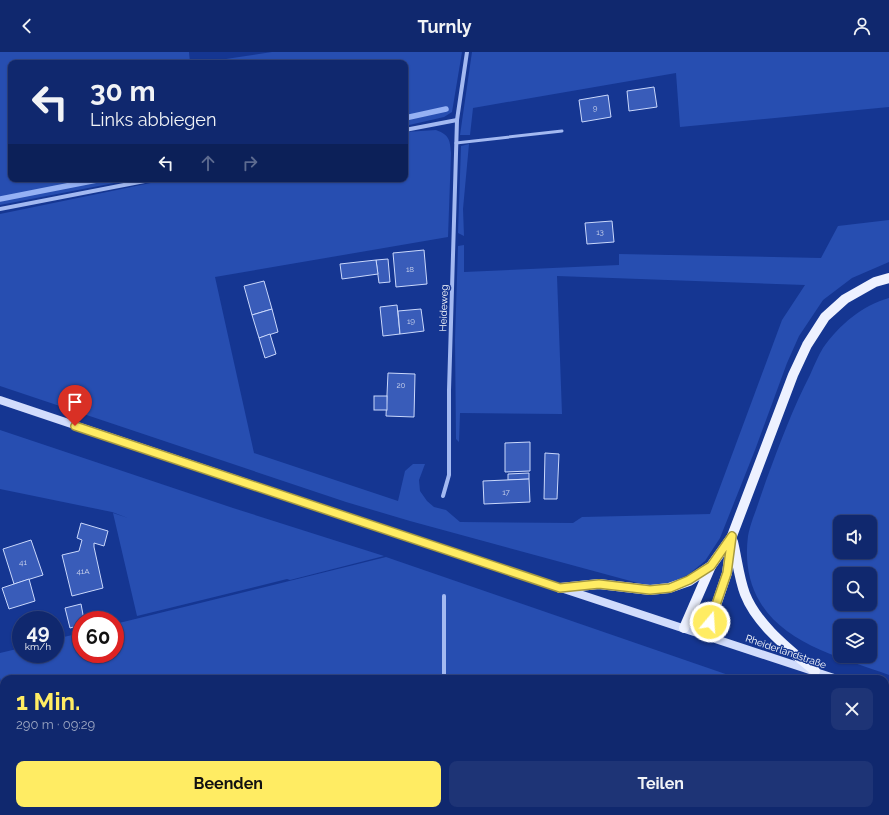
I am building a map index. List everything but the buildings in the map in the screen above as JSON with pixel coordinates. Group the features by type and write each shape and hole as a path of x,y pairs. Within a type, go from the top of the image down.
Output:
{"main road":[{"path":"706,635 727,573 732,536 793,375 807,345 825,316 845,299 874,282 889,278"},
{"name":"Rheiderlandstraße","path":"0,400 560,588 826,675"},
{"path":"684,628 711,566 732,536"},
{"path":"732,536 745,594 754,611 775,636 815,671"},
{"path":"560,588 599,584 650,590 670,588 689,580 711,566"}],"street":[{"name":"Heideweg","path":"443,496 449,475 449,390 457,120 467,52"},
{"path":"408,129 457,120"},
{"path":"0,209 140,182"},
{"path":"444,596 444,675"}],"lane":[{"path":"456,142 562,131"}],"shaded area":[{"path":"0,52 189,52 190,60 8,60 8,182 119,182 0,205"},
{"path":"272,52 462,52 452,112 444,117 408,125 408,60 219,60"},
{"path":"472,52 889,52 889,107 680,127 676,73 473,108 470,135 460,135"},
{"path":"436,130 448,138 451,153 448,237 215,277 254,453 398,501 405,471 413,464 425,464 419,480 420,491 427,501 434,507 446,510 460,522 573,523 582,517 710,514 782,320 805,285 557,276 562,414 460,413 459,442 456,439 455,340 458,246 464,245 464,272 619,265 619,254 821,258 838,226 889,220 889,262 852,278 823,300 799,336 787,363 755,450 720,538 705,561 689,574 668,585 649,586 410,521 346,502 0,386 0,214 155,182 408,182 408,132"},
{"path":"469,144 463,209 464,236 458,233 461,146"},
{"path":"889,298 889,675 856,663 877,663 877,619 833,619 833,655 818,649 800,640 771,617 756,594 750,578 747,562 749,529 792,413 819,354 836,331 852,317 870,306"},
{"path":"0,430 233,508 384,556 137,616 113,513 128,518 112,512 0,489"},
{"path":"386,557 728,675 0,675 0,653 12,650 12,663 64,663 64,637 72,635 72,663 124,663 124,622"}],"waterway":[{"path":"408,117 446,109"},
{"path":"0,199 87,182"}],"route":[{"path":"75,426 560,588 599,584 650,590 670,588 689,580 711,566 732,536 727,573 710,622"}]}
